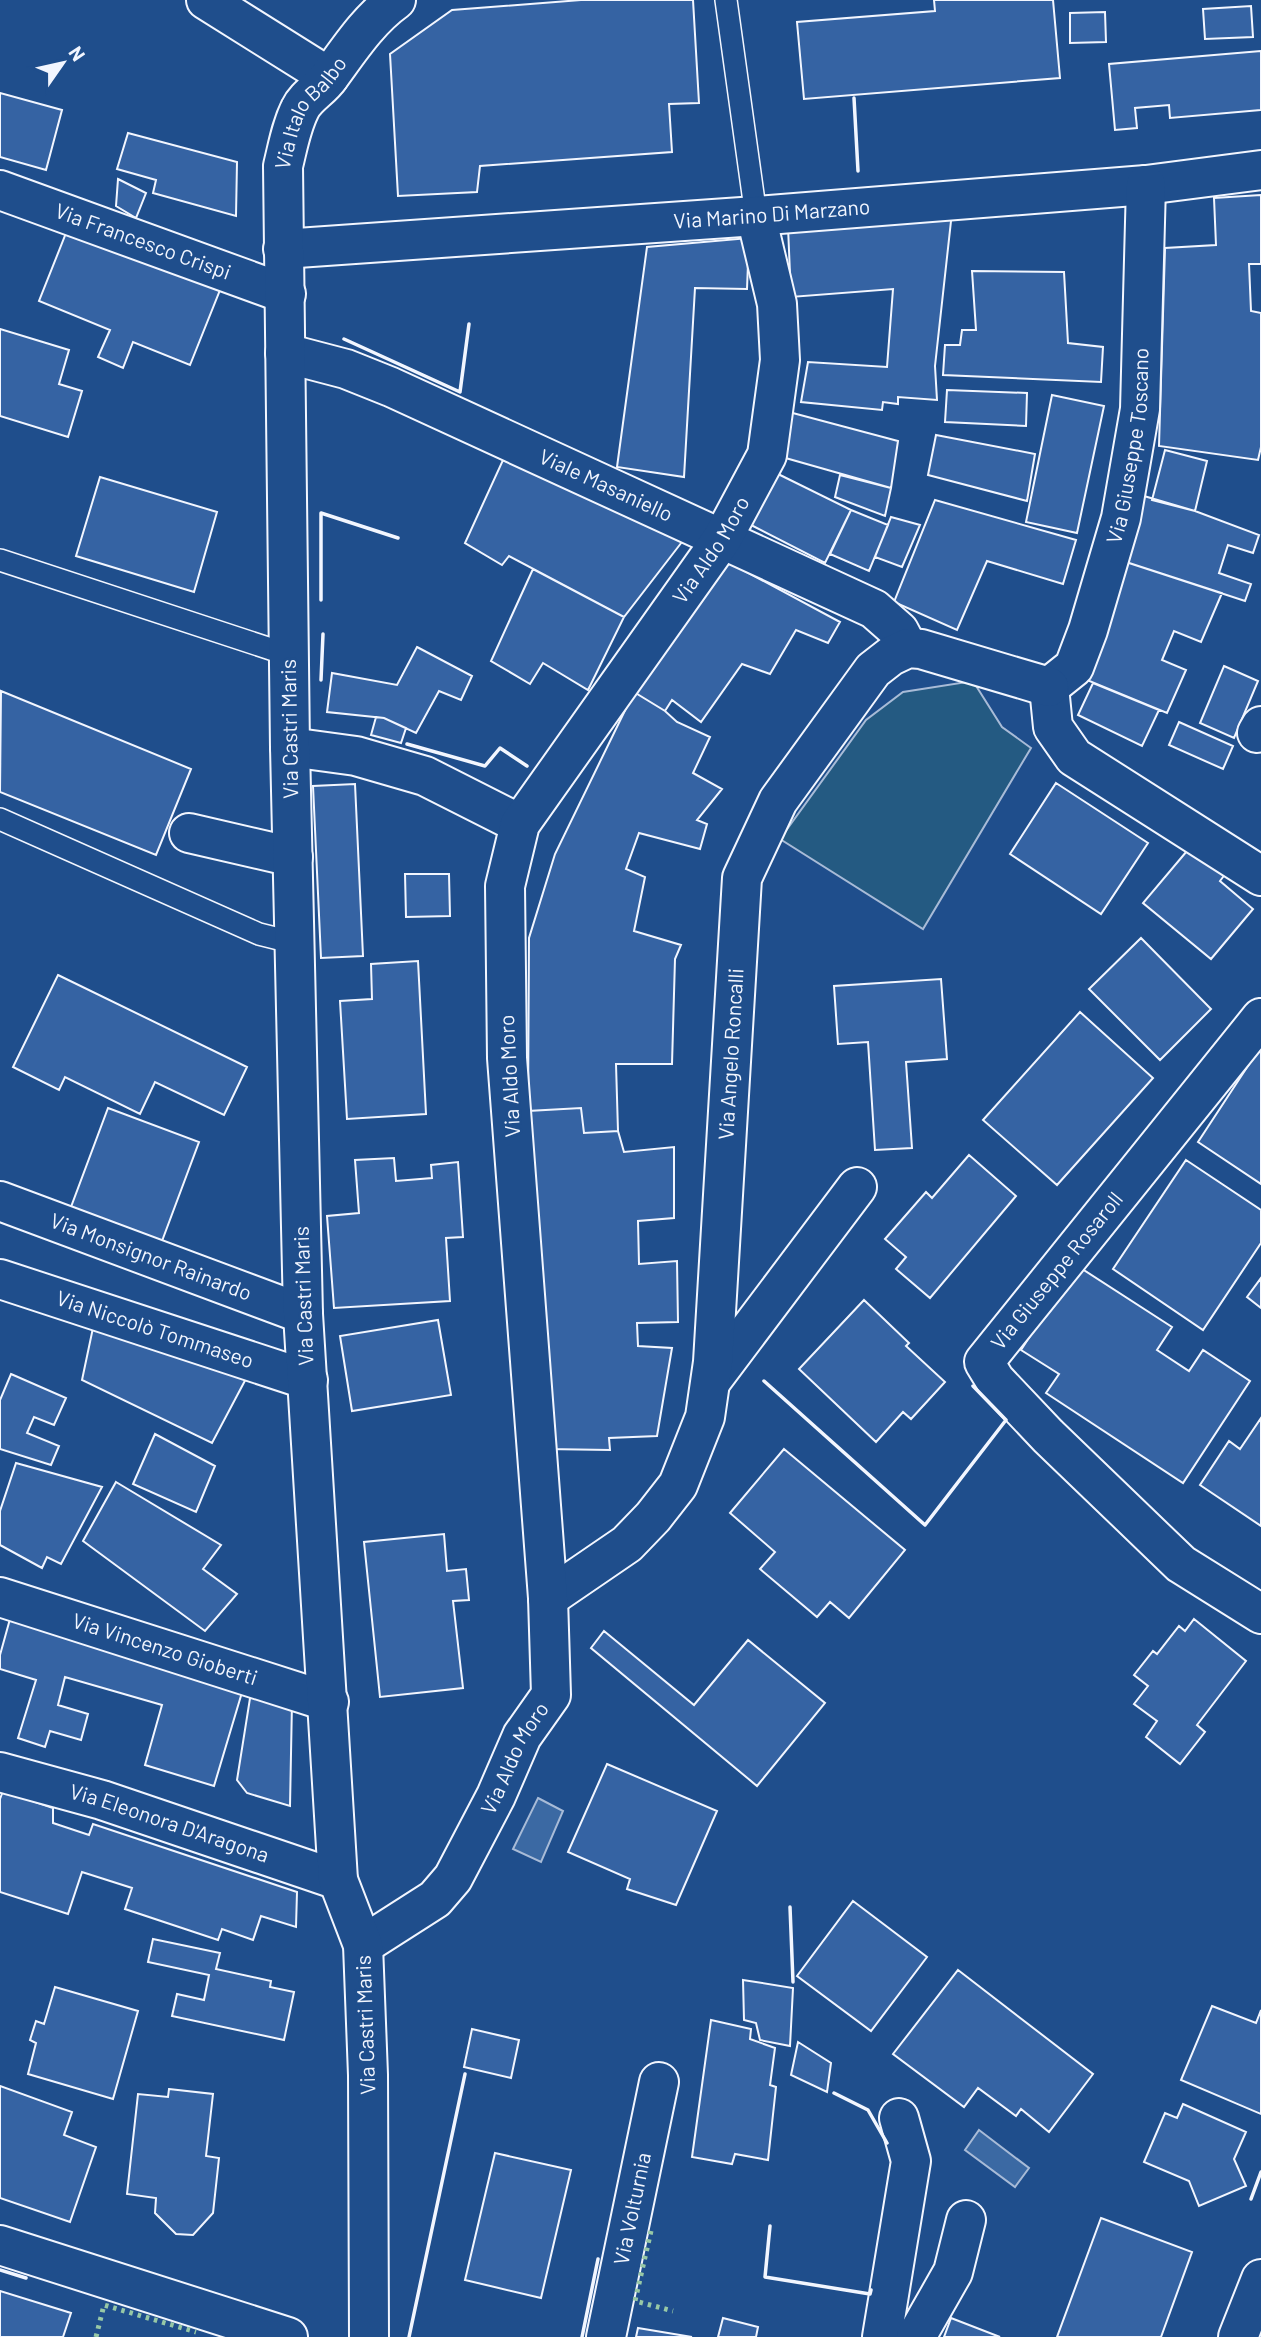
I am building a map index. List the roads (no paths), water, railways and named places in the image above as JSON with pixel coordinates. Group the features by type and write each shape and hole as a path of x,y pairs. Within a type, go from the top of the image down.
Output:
{"street":[{"path":"206,0 329,77"},
{"name":"Via Italo Balbo","path":"283,249 283,166 292,128 302,105 329,77 371,23 396,0"},
{"name":"Via Marino Di Marzano","path":"283,249 1146,185 1261,170"},
{"name":"Via Giuseppe Toscano","path":"1049,687 1074,667 1088,630 1121,518 1140,409 1146,185"},
{"name":"Via Francesco Crispi","path":"0,190 286,294"},
{"name":"Via Aldo Moro","path":"363,1945 435,1899 453,1878 496,1796 522,1736 551,1695 548,1598 507,1058 505,886 520,824 722,539 767,456 780,360 777,304 755,216"},
{"name":"Via Castri Maris","path":"283,249 286,294 290,747 303,1314 338,1880 363,1945 368,2075 369,2337"},
{"name":"Viale Masaniello","path":"285,353 346,369 391,387 874,609 899,631 908,648"},
{"path":"908,648 937,653 1049,687 1053,727 1074,757 1261,876"},
{"name":"Via Angelo Roncalli","path":"548,1598 627,1544 653,1517 678,1485 705,1416 711,1381 741,877 778,801 873,670 891,656 908,648"},
{"path":"290,747 356,756 425,776 520,824"},
{"path":"189,833 293,857"},
{"name":"Via Giuseppe Rosaroll","path":"1261,1018 984,1362 995,1380 1048,1436 1181,1564 1261,1614"},
{"path":"711,1381 857,1187"},
{"name":"Via Monsignor Rainardo","path":"0,1202 303,1314"},
{"name":"Via Niccolò Tommaseo","path":"0,1279 308,1380"},
{"name":"Via Vincenzo Gioberti","path":"0,1597 329,1702"},
{"name":"Via Eleonora D'Aragona","path":"0,1772 102,1800 338,1880"},
{"name":"Via Volturnia","path":"606,2337 659,2082"},
{"path":"882,2337 911,2161 899,2118"},
{"path":"916,2337 953,2272 966,2220"},
{"path":"0,2245 288,2337"},
{"path":"1238,2337 1261,2279"}],"lane":[{"path":"726,0 755,216"},
{"path":"0,560 289,655"},
{"path":"0,818 259,933 295,943"}]}
